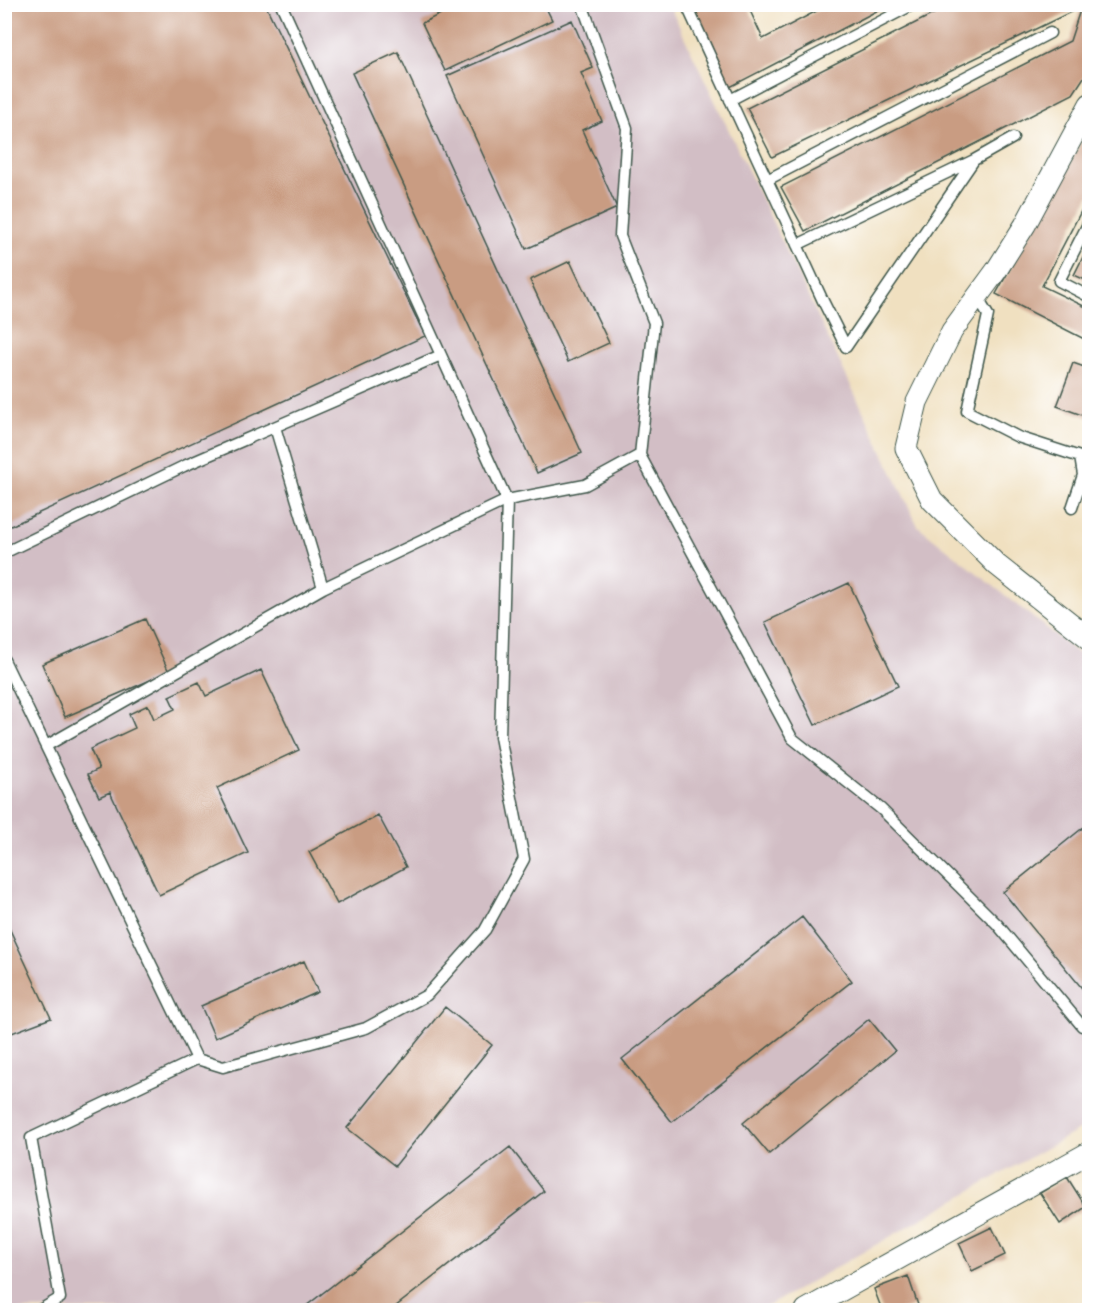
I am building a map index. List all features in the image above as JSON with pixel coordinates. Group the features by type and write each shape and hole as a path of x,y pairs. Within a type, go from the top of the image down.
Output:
{"street":[{"path":"1089,104 1024,225 952,331 917,402 906,448 932,500 997,565 1089,639"},
{"path":"806,1311 1089,1152"}],"lane":[{"path":"40,1311 60,1298 31,1138 197,1059 223,1067 366,1028 427,995 485,930 524,859 500,738 507,500 281,4"},
{"path":"582,4 627,128 620,236 654,323 640,455 792,738 881,809 997,924 1082,1026"},
{"path":"686,4 846,347 974,160"},
{"path":"730,100 914,4"},
{"path":"767,180 1050,33"},
{"path":"797,244 974,160 1013,138"},
{"path":"1089,220 1059,281 1089,297"},
{"path":"977,297 988,315 967,411 1018,437 1080,457 1083,475 1072,507"},
{"path":"4,553 184,466 441,355"},
{"path":"275,427 323,588"},
{"path":"46,746 323,588 507,500 585,485 640,455"},
{"path":"4,660 197,1059"}],"shaded area":[{"path":"5,5 669,5 918,526 1089,662 1089,1124 761,1310 5,1310"}],"building":[{"path":"4,4 265,4 425,336 4,529"},
{"path":"461,4 544,4 552,20 445,71 422,23"},
{"path":"692,4 747,4 763,39 830,4 890,4 730,87"},
{"path":"953,4 1090,4 1090,68 1073,94 805,231 781,187 1070,41 1081,7 772,157 747,108"},
{"path":"572,20 593,68 581,73 602,121 582,130 617,208 526,249 447,76"},
{"path":"398,52 582,453 537,473 352,73"},
{"path":"1090,126 1090,194 1042,286 1090,309 1090,342 996,294"},
{"path":"1090,243 1090,282 1074,275"},
{"path":"570,261 609,343 568,362 530,280"},
{"path":"1073,363 1090,369 1090,418 1057,406"},
{"path":"849,583 898,686 815,725 765,622"},
{"path":"145,619 169,672 65,717 42,664"},
{"path":"261,670 299,750 217,788 248,853 159,895 110,792 99,797 88,774 99,769 90,749 135,728 129,714 148,705 154,719 175,709 169,696 199,682 206,696"},
{"path":"378,815 406,867 337,904 309,852"},
{"path":"1090,822 1090,998 1003,892"},
{"path":"4,917 51,1018 4,1036"},
{"path":"802,917 852,981 672,1122 622,1059"},
{"path":"304,961 318,992 215,1038 201,1006"},
{"path":"445,1007 492,1045 395,1166 347,1128"},
{"path":"869,1019 895,1051 769,1154 743,1123"},
{"path":"510,1147 544,1191 391,1310 301,1310"},
{"path":"1067,1177 1086,1207 1060,1224 1040,1193"},
{"path":"992,1227 1005,1255 972,1271 959,1243"},
{"path":"908,1276 918,1305 904,1310 882,1310 874,1289"}]}
